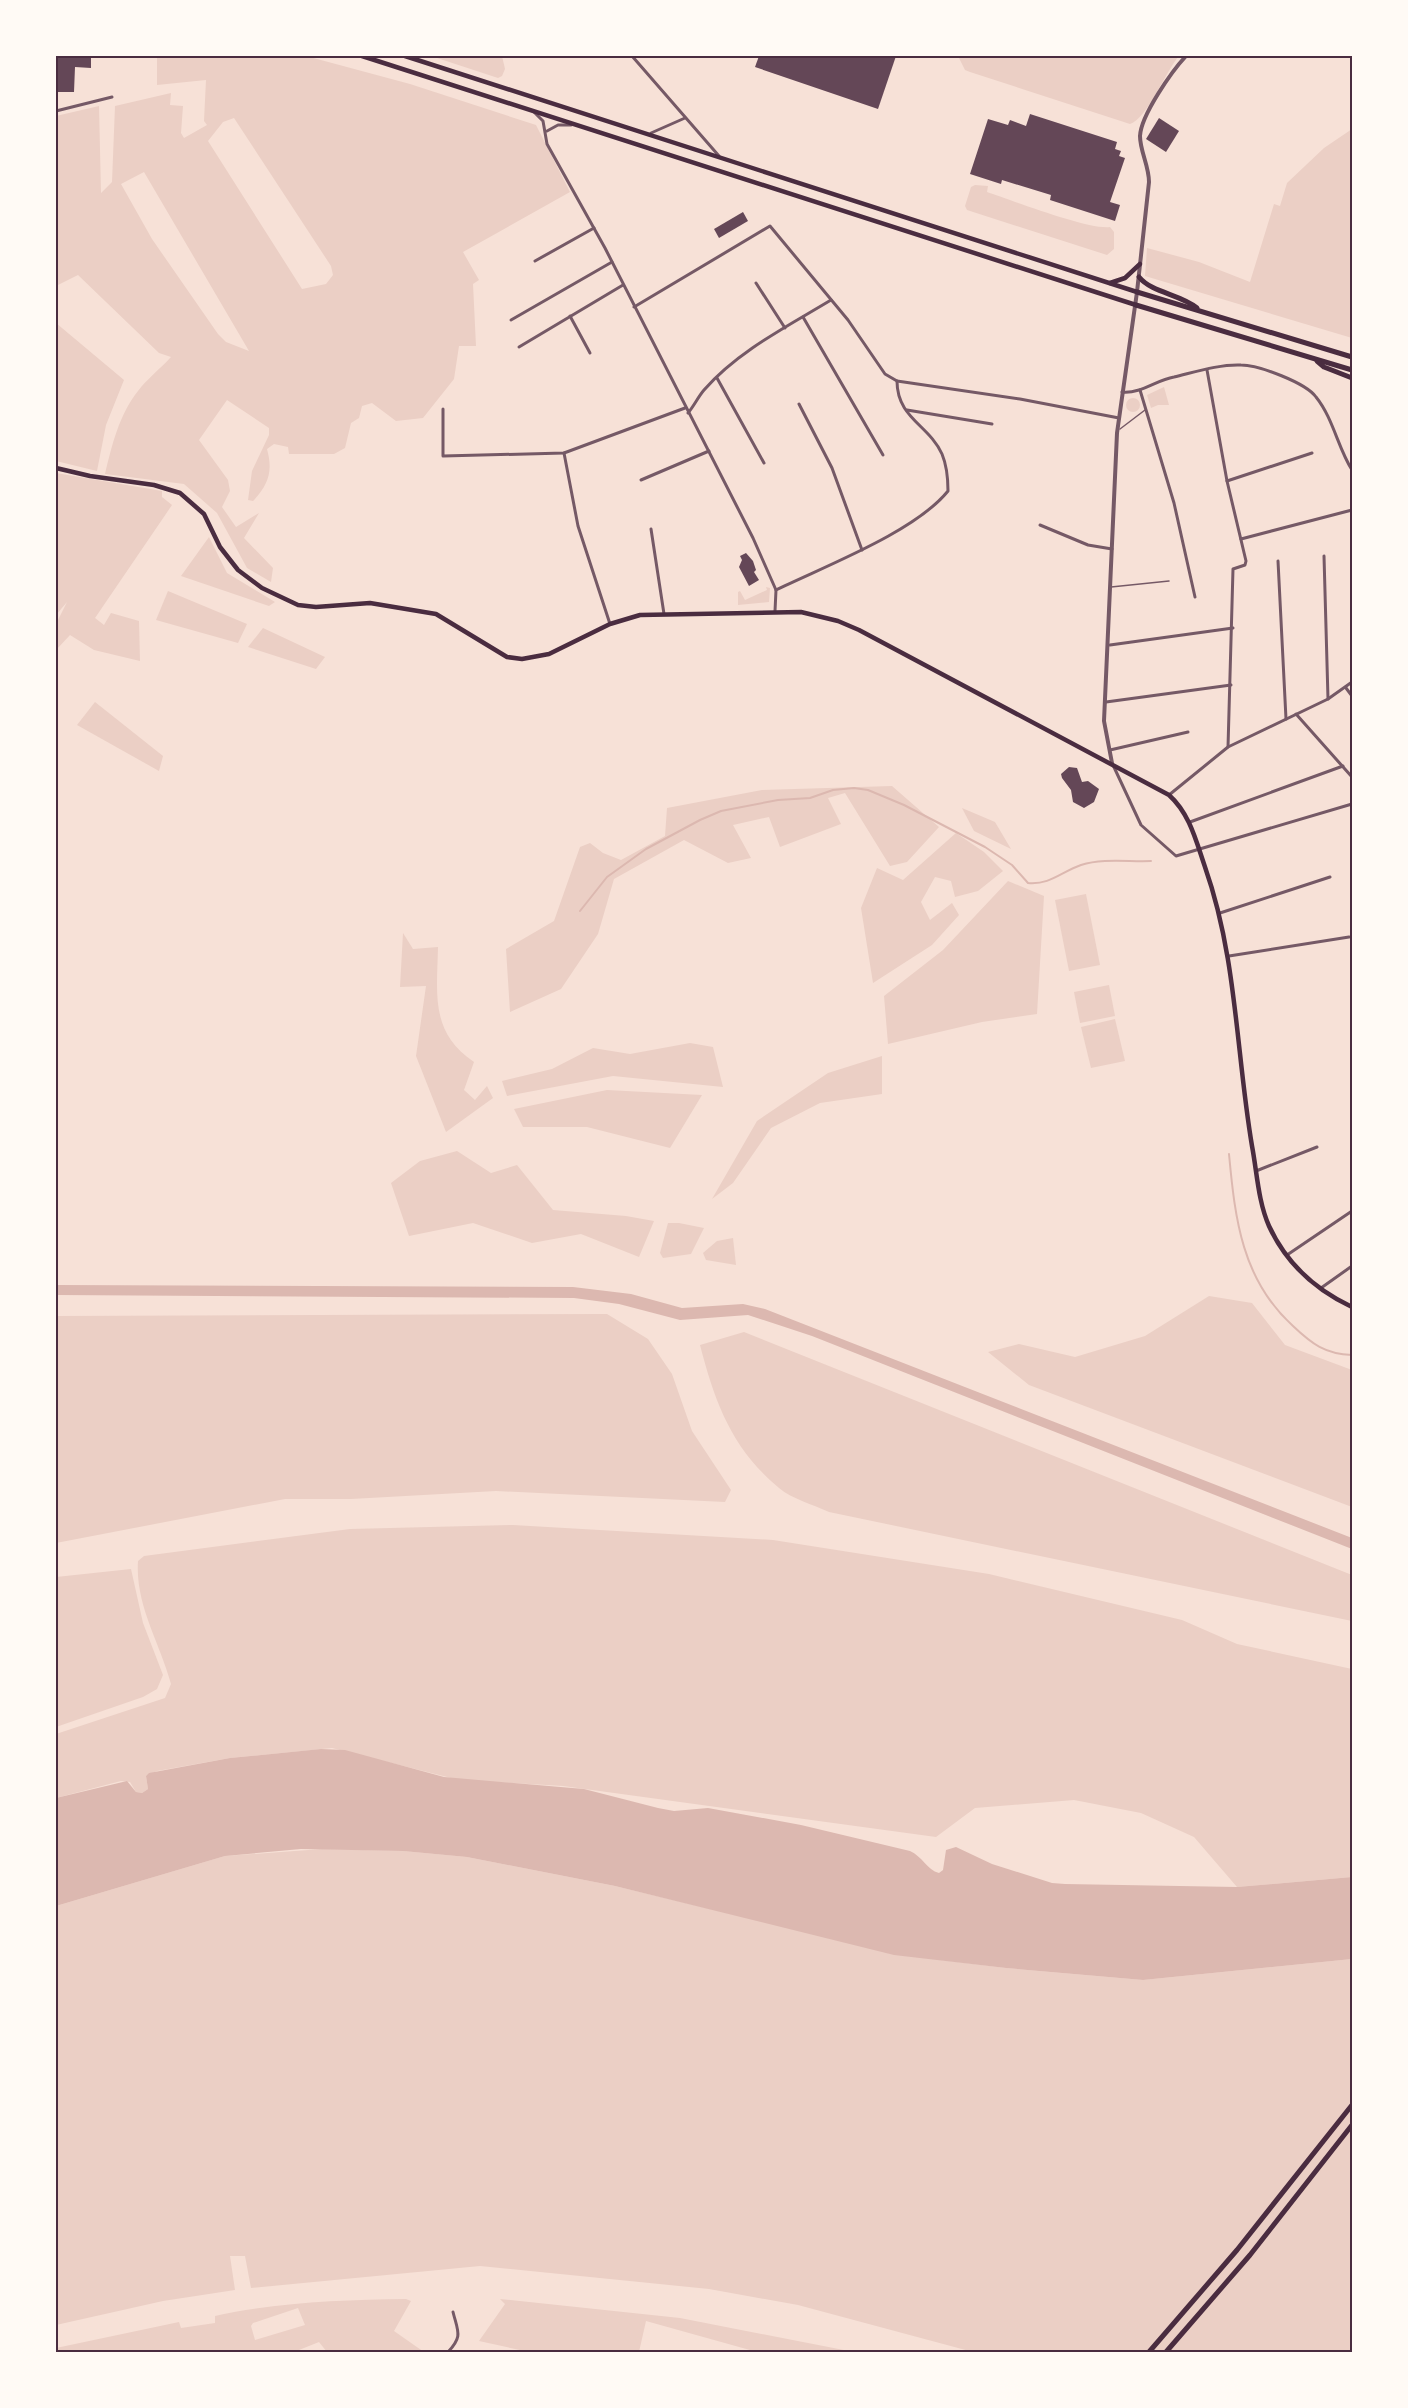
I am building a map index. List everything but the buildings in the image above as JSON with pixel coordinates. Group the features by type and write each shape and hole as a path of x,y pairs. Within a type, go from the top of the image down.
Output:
{"highway":[{"path":"1139,277 1144,283 1183,298 1200,311"},
{"path":"1137,292 1353,357"},
{"path":"1136,305 1353,370"},
{"path":"1313,358 1324,367 1353,378"},
{"path":"1149,2352 1237,2250 1353,2105"},
{"path":"1166,2352 1250,2255 1353,2125"}],"main road":[{"path":"362,56 531,108 1136,305"},
{"path":"405,56 1137,292"},
{"path":"1110,283 1125,278 1140,264"},
{"path":"56,468 90,476 154,485 180,493 204,514 220,547 238,570 262,588 298,605 316,607 370,603 436,614 507,657 522,659 549,654 610,624 639,615 775,611 812,614 849,626 1169,795 1190,822 1220,913 1229,956 1247,1116 1256,1171 1269,1225 1287,1255 1320,1289 1353,1307"}],"street":[{"path":"632,56 720,157"},
{"path":"1186,56 1166,82 1140,133 1149,172 1136,305 1117,432 1110,588 1110,645 1104,721 1108,750 1141,825 1176,856 1353,804"},
{"path":"56,111 112,97"},
{"path":"531,108 543,121 548,144 612,262 709,451 776,590 775,611"},
{"path":"651,134 685,118"},
{"path":"547,131 558,125 580,124"},
{"path":"634,307 770,226 831,300 885,374 897,381 1020,399 1119,418"},
{"path":"535,261 594,228"},
{"path":"511,320 612,262"},
{"path":"756,283 785,328"},
{"path":"519,347 623,285"},
{"path":"688,413 704,390 717,378 785,328 831,300"},
{"path":"570,316 590,353"},
{"path":"803,317 883,455"},
{"path":"1122,392 1140,390 1170,377 1207,370 1250,366 1307,388 1320,403 1353,471"},
{"path":"1207,370 1227,481 1246,561 1245,565 1233,569 1228,747"},
{"path":"717,378 764,463"},
{"path":"776,590 862,550 938,503 948,491 947,471 941,452 906,410 897,395 897,381"},
{"path":"1140,390 1174,502 1195,597"},
{"path":"799,404 832,468 862,550"},
{"path":"444,409 443,456 564,453 685,408"},
{"path":"906,410 992,424"},
{"path":"641,480 709,451"},
{"path":"564,453 578,526 610,624"},
{"path":"1227,481 1312,453"},
{"path":"1241,539 1353,510"},
{"path":"1041,525 1088,545 1112,549"},
{"path":"651,530 664,614"},
{"path":"1324,556 1328,699"},
{"path":"1278,561 1286,719"},
{"path":"1110,645 1233,627"},
{"path":"1169,795 1228,747 1328,699 1353,682"},
{"path":"1106,702 1230,685"},
{"path":"1346,688 1353,696"},
{"path":"1296,714 1353,777"},
{"path":"1108,750 1188,732"},
{"path":"1190,822 1343,766"},
{"path":"1220,913 1330,877"},
{"path":"1229,956 1349,937"},
{"path":"1256,1171 1317,1147"},
{"path":"1287,1255 1353,1211"},
{"path":"1320,1289 1353,1266"},
{"path":"448,2352 458,2341 459,2335 453,2312"}],"lane":[{"path":"1117,432 1147,409"},
{"path":"1110,588 1169,581"}],"shaded area":[{"path":"157,56 306,56 410,84 536,125 570,192 463,252 479,280 473,284 476,346 459,346 454,379 423,418 396,421 372,403 362,406 359,418 351,423 345,448 334,454 289,454 288,447 274,444 267,449 270,464 266,483 253,501 248,500 252,471 269,435 269,428 227,400 199,440 228,480 230,491 222,507 236,527 259,513 244,538 273,568 271,582 247,568 217,513 184,484 105,474 121,420 131,400 171,357 159,353 78,275 56,286 56,116 99,106 101,193 112,182 115,106 171,93 170,105 183,106 181,133 184,138 207,125 204,121 206,80 157,85","holes":["234,118 331,266 333,275 326,284 302,289 208,141 223,122","144,172 249,351 226,342 218,334 152,239 121,184"]},
{"path":"431,56 502,56 505,69 502,76 498,78"},
{"path":"958,56 1179,56 1150,104 1137,120 1130,124 970,72 965,70"},
{"path":"1352,129 1352,338 1145,276 1147,248 1199,262 1250,282 1274,204 1280,206 1287,183 1324,148"},
{"path":"988,186 987,192 1050,214 1085,224 1110,227 1114,232 1114,249 1107,255 967,210 965,206 971,187"},
{"path":"56,323 124,380 106,425 97,471 56,461"},
{"path":"1164,387 1169,405 1158,405 1151,408 1147,395"},
{"path":"1130,398 1136,398 1140,405 1136,412 1130,412 1126,408 1126,402"},
{"path":"56,473 162,491 162,497 172,505 95,618 104,625 111,613 139,621 140,661 94,650 70,635 56,650 56,624 67,602 56,615"},
{"path":"209,537 227,573 275,602 269,606 181,576"},
{"path":"766,587 770,588 769,602 738,605 738,592 740,591 745,600 767,590"},
{"path":"168,591 247,624 238,643 156,620"},
{"path":"263,628 325,657 316,669 248,647"},
{"path":"95,702 163,756 159,771 77,725"},
{"path":"892,786 939,827 907,862 890,866 845,793 828,798 841,824 780,847 769,817 733,825 751,858 728,863 684,840 614,879 598,934 561,989 510,1012 506,949 554,921 580,847 590,843 603,853 621,860 665,836 667,808 762,790"},
{"path":"962,808 995,822 1011,849 974,831"},
{"path":"956,833 984,852 1003,871 978,891 955,897 951,881 935,877 921,902 930,920 952,903 959,915 932,945 873,983 861,908 877,868 903,880"},
{"path":"1008,881 1044,896 1037,1014 982,1022 888,1044 884,996 943,950"},
{"path":"1086,894 1100,965 1069,971 1055,900"},
{"path":"403,933 413,949 438,947 437,997 443,1025 460,1050 474,1062 464,1090 475,1100 487,1086 493,1098 446,1132 416,1056 426,986 400,987"},
{"path":"1109,985 1115,1016 1080,1023 1074,992"},
{"path":"1115,1019 1125,1061 1091,1068 1081,1027"},
{"path":"690,1043 713,1047 723,1087 613,1076 507,1096 502,1081 552,1069 593,1048 630,1054"},
{"path":"882,1056 882,1094 820,1103 771,1128 733,1183 712,1199 757,1121 828,1073"},
{"path":"607,1090 702,1095 670,1148 587,1127 523,1127 514,1109"},
{"path":"457,1151 491,1173 517,1165 553,1210 626,1216 654,1221 639,1257 581,1234 532,1243 473,1223 409,1236 391,1183 420,1161"},
{"path":"668,1223 704,1228 691,1254 663,1258 660,1253"},
{"path":"733,1238 736,1265 706,1260 703,1253 717,1241"},
{"path":"56,1285 573,1287 631,1294 682,1308 743,1304 765,1309 1352,1538 1352,1549 812,1336 748,1315 680,1320 619,1304 574,1298 56,1295"},
{"path":"1209,1296 1252,1303 1285,1345 1352,1370 1352,1507 1029,1385 988,1352 1019,1344 1075,1357 1145,1336"},
{"path":"607,1314 648,1339 672,1374 692,1431 731,1490 725,1502 496,1491 351,1499 285,1499 56,1543 56,1316"},
{"path":"744,1332 1352,1575 1352,1621 829,1512 797,1499 779,1488 749,1457 728,1424 712,1386 700,1345"},
{"path":"513,1525 773,1540 989,1574 1182,1620 1237,1644 1352,1669 1352,1877 1237,1887 1194,1837 1141,1813 1074,1800 975,1808 936,1837 563,1786 459,1780 332,1748 230,1758 157,1771 146,1776 148,1789 142,1793 136,1792 130,1782 121,1781 56,1798 56,1734 165,1698 171,1684 140,1593 138,1561 144,1556 350,1529"},
{"path":"131,1569 143,1623 163,1675 157,1689 143,1697 56,1727 56,1577"},
{"path":"321,1749 345,1750 444,1777 584,1789 674,1811 708,1808 801,1825 910,1851 939,1873 943,1870 946,1850 956,1847 992,1864 1052,1883 1065,1884 1237,1887 1352,1877 1352,1959 1143,1980 1006,1968 894,1955 615,1886 467,1857 403,1851 301,1849 225,1856 56,1906 56,1798 127,1781 136,1792 142,1793 148,1789 146,1776 149,1773 230,1758"},
{"path":"322,1849 403,1851 467,1857 615,1886 773,1924 941,1960 1006,1968 1143,1980 1352,1959 1352,2352 973,2352 798,2305 709,2289 480,2266 251,2288 245,2256 230,2256 235,2290 163,2301 56,2325 56,1906 225,1856"},
{"path":"382,2299 411,2301 394,2331 424,2352 327,2352 319,2342 294,2352 56,2352 56,2348 179,2322 181,2328 215,2323 215,2316 239,2311 311,2303","holes":["298,2308 305,2325 255,2340 251,2326 253,2323"]},
{"path":"500,2299 680,2318 854,2352 757,2352 646,2321 639,2352 529,2352 479,2341 505,2304"}],"waterway":[{"path":"580,911 607,877 646,849 700,820 721,811 778,800 810,798 833,790 854,788 868,790 904,805 985,847 1012,865 1028,883 1043,882 1089,863 1151,861"},
{"path":"1229,1154 1238,1225 1252,1269 1262,1289 1276,1308 1306,1338 1334,1353 1352,1355"}]}
